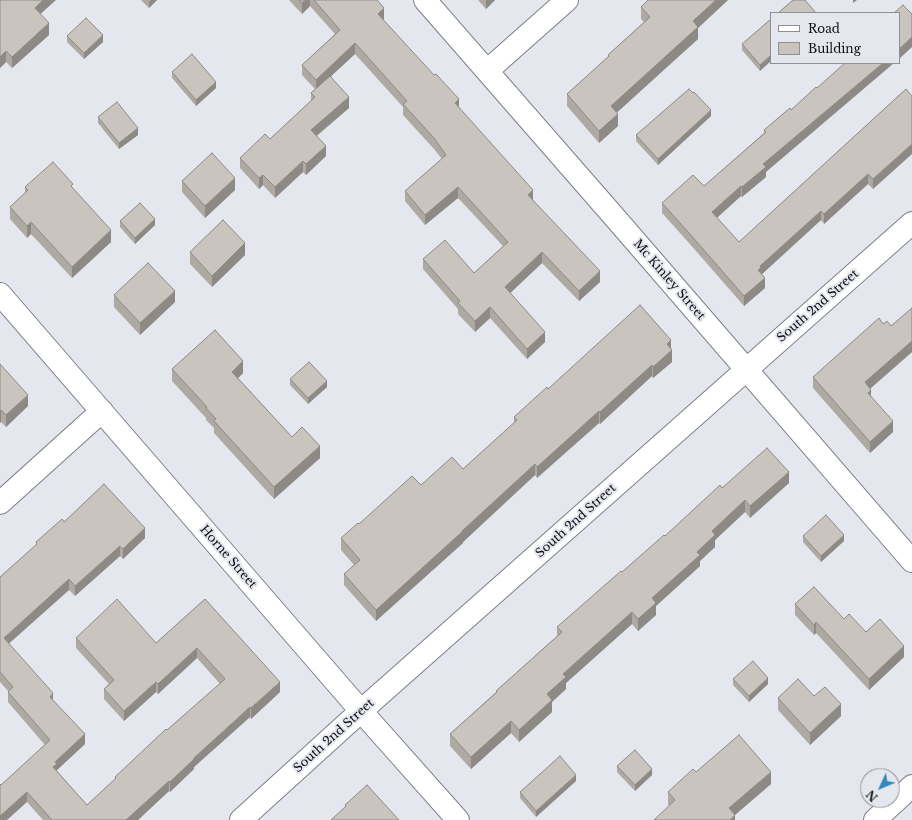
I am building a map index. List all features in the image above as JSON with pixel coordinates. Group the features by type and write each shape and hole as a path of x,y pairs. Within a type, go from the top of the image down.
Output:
{"street":[{"name":"Mc Kinley Street","path":"425,0 912,561"},
{"path":"487,71 567,0"},
{"name":"South 2nd Street","path":"241,820 361,711 912,223"},
{"name":"Horne Street","path":"0,294 361,711 458,820"},
{"path":"0,503 102,411"},
{"path":"875,820 912,786"}],"building":[{"path":"0,0 43,0 35,8 49,23 12,57 6,51 0,57"},
{"path":"299,0 306,0 302,3"},
{"path":"314,0 377,0 384,8 378,14 434,75 436,74 459,99 455,103 533,190 528,195 600,271 579,291 542,252 505,287 545,332 527,349 490,307 475,321 458,303 460,301 423,259 445,240 474,273 508,242 458,187 425,215 405,191 446,155 434,138 403,104 407,101 355,43 316,80 302,65 340,30"},
{"path":"648,0 716,0 693,21 698,27 611,106 618,114 599,131 567,94 650,17 641,7"},
{"path":"793,0 805,0 815,12 779,12"},
{"path":"903,5 912,14 912,37 900,48 900,12 895,12"},
{"path":"86,18 103,35 84,53 67,36"},
{"path":"770,20 770,56 760,65 742,44"},
{"path":"192,54 216,82 196,100 172,72"},
{"path":"844,64 882,64 763,164 766,167 742,187 741,186 712,212 739,242 906,89 912,96 912,144 873,179 868,174 824,214 821,211 760,266 761,268 758,270 765,278 744,296 662,203 693,175 704,186 766,132 764,130 790,108 791,110 816,87 817,88"},
{"path":"330,76 349,97 311,130 326,146 306,164 303,161 275,187 263,175 259,178 240,158 265,134 270,139 315,97 311,93"},
{"path":"689,89 693,93 694,92 711,110 658,159 636,135"},
{"path":"117,102 138,128 119,143 98,117"},
{"path":"212,153 235,178 205,206 182,181"},
{"path":"53,162 73,184 71,186 111,230 72,267 31,222 27,226 10,207 28,190 25,187"},
{"path":"140,203 155,219 135,238 120,221"},
{"path":"223,220 245,243 212,276 190,252"},
{"path":"148,263 175,291 140,323 114,295"},
{"path":"640,305 671,340 667,344 672,350 653,367 652,365 537,467 535,464 376,610 344,574 360,560 341,538 358,523 359,524 412,476 421,485 452,457 463,469 517,420 514,417 547,387 548,389"},
{"path":"912,308 912,341 865,382 871,390 868,393 893,421 870,442 813,377 879,318 883,324 887,321 891,326"},
{"path":"215,330 243,361 232,372 292,437 302,427 320,446 274,487 214,421 216,419 206,408 207,407 172,369"},
{"path":"309,362 327,381 308,398 290,379"},
{"path":"0,364 28,395 6,415 1,410 0,411"},
{"path":"767,448 789,472 750,506 745,500 712,531 715,535 697,552 700,555 652,598 656,603 638,619 632,612 563,674 566,677 547,694 552,700 519,730 511,721 471,757 450,734 562,632 557,627 621,571 622,572 664,535 665,536 720,485 722,488"},
{"path":"104,484 145,528 123,549 120,546 75,586 69,579 4,638 53,693 50,697 85,734 55,762 57,764 53,767 87,805 166,729 167,730 225,679 197,648 158,684 156,682 124,711 104,689 114,680 76,638 117,599 156,643 205,599 280,682 251,708 250,707 170,782 169,781 126,820 52,820 27,792 0,816 0,784 1,785 50,740 8,692 13,687 0,672 0,577 37,544 36,542 62,519 64,522"},
{"path":"826,515 844,535 821,556 803,536"},
{"path":"814,587 844,619 849,614 866,632 880,619 904,646 869,679 816,622 814,625 795,604"},
{"path":"753,661 768,678 749,696 733,679"},
{"path":"798,679 814,696 825,687 841,704 810,733 778,698"},
{"path":"739,735 771,772 729,808 735,815 730,820 654,820 675,800 668,792 693,769 696,772"},
{"path":"635,750 652,769 635,785 617,766"},
{"path":"560,756 576,775 536,811 520,792"},
{"path":"367,785 399,820 331,820 346,806 345,805"}]}
